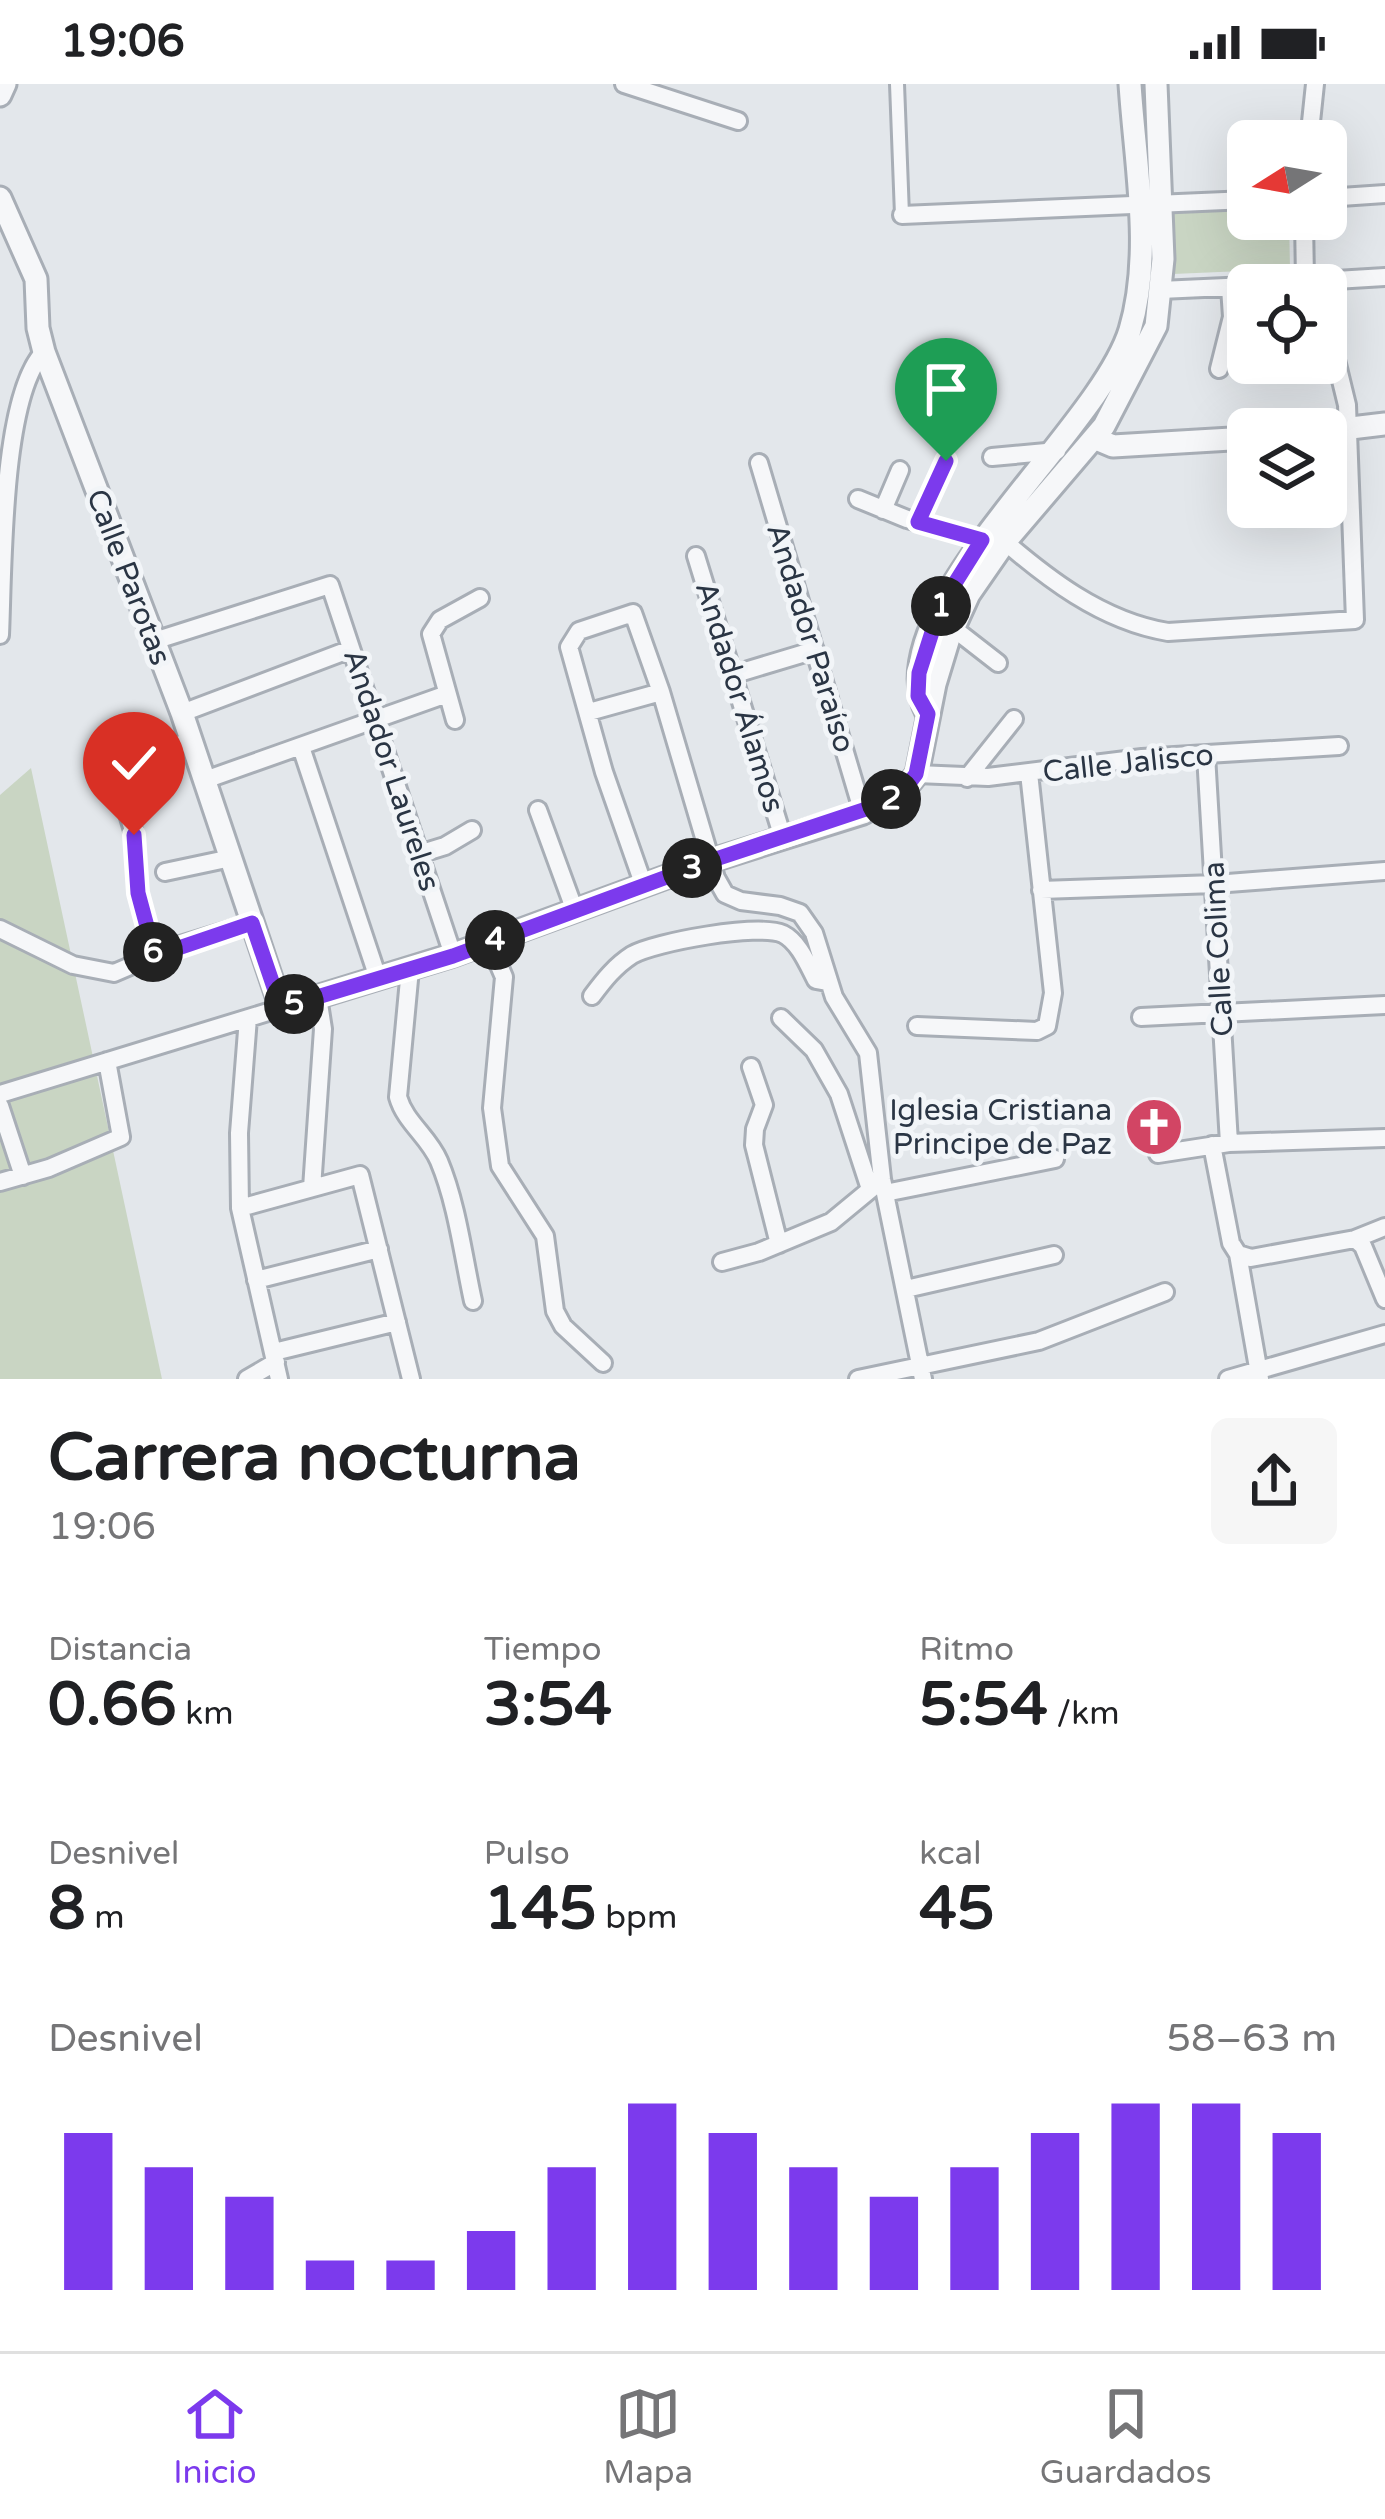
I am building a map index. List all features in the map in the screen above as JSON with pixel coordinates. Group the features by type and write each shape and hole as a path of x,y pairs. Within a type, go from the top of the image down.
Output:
{"street":[{"path":"0,95 5,84"},
{"path":"624,84 738,121"},
{"path":"897,84 902,215 1227,200"},
{"path":"0,1094 453,956 710,861 863,813 904,790 916,774 928,714 918,696 919,673 945,632 940,607 1114,370 1130,329 1140,271 1130,84"},
{"path":"992,537 1088,446 1133,374 1156,326 1162,201 1156,84"},
{"path":"1311,120 1315,84"},
{"path":"1347,197 1385,194"},
{"name":"Calle Parotas","path":"0,198 36,279 44,352 192,740 281,1008"},
{"path":"1347,280 1385,278"},
{"path":"1160,290 1227,287"},
{"path":"1219,369 1227,337"},
{"path":"0,634 4,525 19,405 32,364 44,352"},
{"path":"1347,428 1385,424"},
{"path":"992,457 1088,446 1227,440"},
{"path":"918,522 946,461"},
{"name":"Andador Paraíso","path":"759,463 863,813"},
{"path":"883,510 900,470"},
{"path":"859,500 918,522 992,537 1047,578 1102,609 1168,632 1355,620 1346,528"},
{"name":"Andador Álamos","path":"696,556 783,838"},
{"name":"Andador Laureles","path":"154,641 330,585 453,956"},
{"path":"455,720 431,634 440,620 480,598"},
{"path":"644,886 570,657 572,637 579,631 632,613 661,692 710,861 725,893 741,901 780,905 800,913 814,932 828,982 868,1053 879,1187"},
{"path":"945,632 998,663"},
{"path":"182,713 351,650"},
{"path":"732,675 815,650"},
{"path":"589,712 661,692"},
{"path":"205,780 447,694"},
{"path":"967,778 1014,719"},
{"path":"142,758 192,740"},
{"name":"Calle Jalisco","path":"916,774 967,778 1142,758 1339,746"},
{"path":"301,747 378,978"},
{"name":"Calle Colima","path":"1206,755 1221,1013 1220,1144 1232,1243 1238,1254 1258,1375"},
{"path":"114,767 134,835 138,893 155,956"},
{"path":"917,1026 1037,1031 1047,1026 1053,993 1029,773"},
{"path":"538,810 575,910"},
{"path":"419,854 472,830"},
{"path":"165,872 231,858"},
{"path":"1041,890 1215,884 1385,871"},
{"path":"0,929 91,971 114,973 252,923"},
{"path":"592,996 612,970 635,953 656,945 764,930 783,934 796,944 816,980 828,982"},
{"path":"489,942 504,976 492,1108 500,1166 545,1236 555,1311 563,1326 603,1363"},
{"path":"410,969 398,1097 402,1111 440,1162 473,1301"},
{"path":"312,1187 323,1029 318,997"},
{"path":"1141,1017 1385,1006"},
{"path":"248,1018 239,1133 240,1208 276,1364"},
{"path":"781,1018 814,1050 839,1094 879,1187 922,1372"},
{"path":"0,1182 121,1137 107,1061"},
{"path":"751,1067 764,1105 753,1137 779,1244"},
{"path":"0,1106 23,1176"},
{"path":"1158,1154 1220,1144 1385,1138"},
{"path":"722,1262 831,1222 879,1187 1054,1159"},
{"path":"240,1208 360,1175 411,1379"},
{"path":"1238,1254 1251,1258 1355,1239 1385,1227"},
{"path":"1355,1239 1363,1246 1385,1299"},
{"path":"256,1280 379,1249"},
{"path":"906,1289 1054,1255"},
{"path":"858,1379 922,1372 1039,1341 1165,1292"},
{"path":"247,1379 276,1364 397,1322"},
{"path":"1228,1379 1258,1375 1385,1334"}],"green space":[{"path":"1171,207 1227,208 1227,240 1289,240 1290,264 1227,264 1227,272 1173,274"},
{"path":"31,768 162,1379 0,1379 0,795"}],"place":[{"name":"Iglesia Cristiana Principe de Paz","path":"1154,1127"}],"route":[{"path":"134,835 138,893 155,956 252,923 281,1008 453,956 710,861 863,813 904,790 916,774 928,714 918,696 919,673 940,607 982,540 918,522 946,461"}]}
